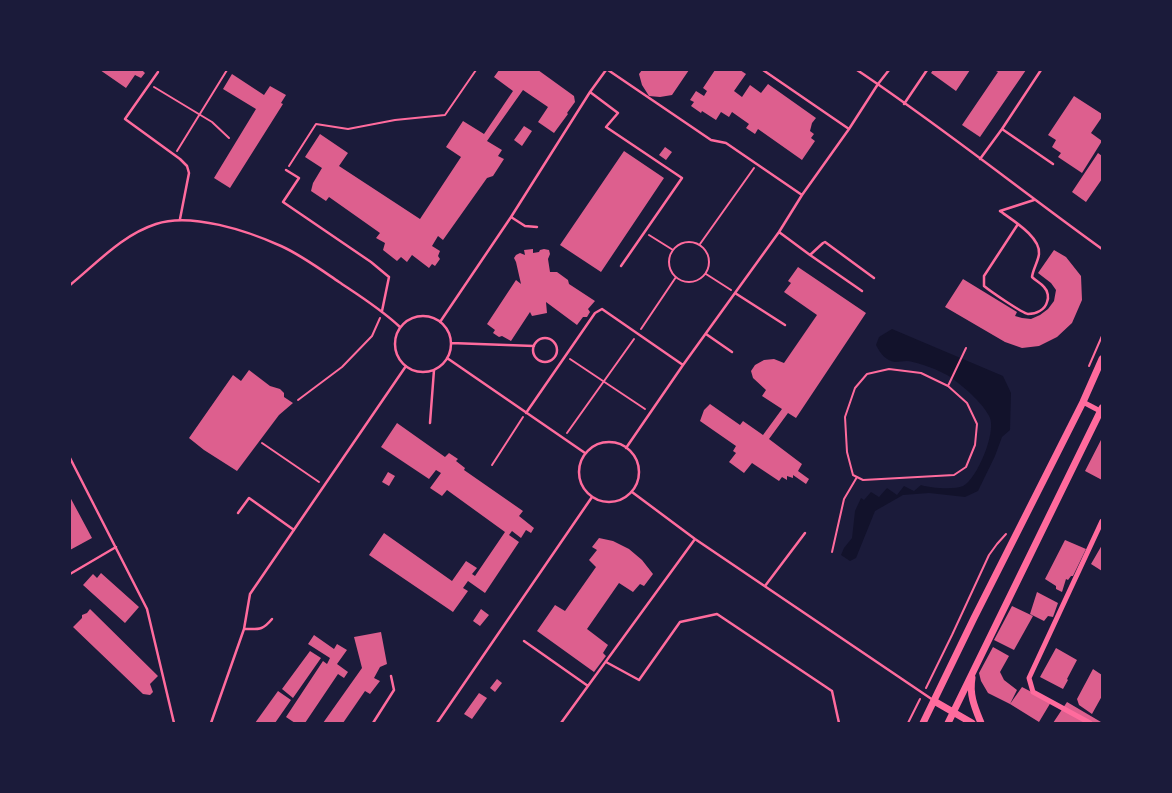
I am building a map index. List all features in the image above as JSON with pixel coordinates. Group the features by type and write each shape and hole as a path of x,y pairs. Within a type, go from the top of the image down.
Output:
{"street":[{"path":"923,723 1083,402 1102,359"},
{"path":"948,723 1101,411 1083,402"},
{"path":"1090,723 1033,692 1029,678 1102,520"},
{"path":"973,672 970,688 973,703 981,723"},
{"path":"934,701 972,723"}],"lane":[{"path":"440,322 511,217 590,92 607,70 711,140 726,143 802,195"},
{"path":"764,70 849,129"},
{"path":"857,70 980,158 1102,249"},
{"path":"626,448 779,232 802,195 889,70"},
{"path":"904,104 927,70"},
{"path":"980,158 1002,129 1041,70"},
{"path":"158,72 125,119 175,155 187,166 189,173 180,219"},
{"path":"590,92 618,113 606,127 682,178 621,266"},
{"path":"1002,129 1053,164"},
{"path":"286,170 299,178 283,202 371,262 389,277 382,311"},
{"path":"1018,224 984,276 984,286 1026,314 1037,313 1045,307 1048,301 1048,293 1044,286 1032,277 1039,253 1038,245 1018,224 1000,211 1034,200"},
{"path":"511,217 524,226 537,227"},
{"path":"70,285 125,238 156,223 180,219 206,222 252,234 282,246 382,311 400,326"},
{"path":"779,232 862,291"},
{"path":"810,255 825,242 874,278"},
{"path":"735,292 785,325"},
{"path":"526,413 595,313 602,309 683,365"},
{"path":"424,315 433,317 440,322 450,335 451,343 447,358 441,365 434,370 425,372 416,371 401,362 396,354 394,344 400,326 415,316 424,315"},
{"path":"706,334 732,352"},
{"path":"542,338 550,339 557,348 556,356 550,361 542,361 536,357 533,350 534,346 542,338"},
{"path":"451,343 534,346"},
{"path":"447,358 585,454"},
{"path":"211,723 244,629 250,594 406,366"},
{"path":"430,423 434,370"},
{"path":"600,443 618,443 626,448 638,464 637,483 632,492 617,501 600,501 592,498 580,482 578,472 580,462 585,454 591,447 600,443"},
{"path":"70,458 147,609 174,723"},
{"path":"632,492 695,539 934,701"},
{"path":"238,513 249,498 294,530"},
{"path":"437,723 592,498"},
{"path":"765,586 805,534"},
{"path":"561,723 695,539"},
{"path":"70,574 116,548"},
{"path":"606,662 639,680 680,622 717,614 832,690 839,723"},
{"path":"244,629 265,627 272,619"},
{"path":"524,641 588,686"},
{"path":"374,723 394,690 391,676"}],"path":[{"path":"175,155 227,70"},
{"path":"286,170 316,124 348,129 395,120 445,114 476,70"},
{"path":"150,84 212,122 229,138"},
{"path":"700,244 756,164"},
{"path":"644,232 673,250"},
{"path":"686,242 700,244 710,260 706,274 695,281 681,280 672,272 669,265 669,259 673,250 686,242"},
{"path":"706,274 735,292"},
{"path":"562,439 604,382 676,276"},
{"path":"298,400 342,367 372,336 382,311"},
{"path":"1088,370 1102,336"},
{"path":"948,386 966,348"},
{"path":"566,356 650,412"},
{"path":"889,369 921,373 948,386 967,403 977,424 975,445 966,467 954,475 863,480 857,477 853,475 848,452 845,417 855,388 868,374 889,369"},
{"path":"492,465 526,413"},
{"path":"262,442 325,486"},
{"path":"832,552 844,499 857,477"},
{"path":"908,723 989,555 1006,534"}],"shaded area":[{"path":"892,329 1003,376 1011,393 1010,430 1002,437 978,491 965,497 929,493 903,495 875,511 856,558 850,561 841,555 852,538 855,511 861,498 864,500 871,492 879,497 887,488 897,495 904,486 914,491 921,485 942,488 963,486 974,475 984,455 990,434 990,418 983,407 953,379 924,365 907,361 895,362 889,360 879,351 876,345 879,337"}],"building":[{"path":"100,70 142,70 145,73 141,78 135,75 126,88"},
{"path":"499,70 538,70 574,96 575,102 554,133 538,122 548,107 523,90 487,141 502,150 498,156 504,159 493,176 487,178 443,240 438,236 432,246 440,251 438,256 440,259 435,266 432,264 429,268 412,255 407,262 401,257 397,261 383,250 385,243 376,238 380,233 329,197 326,201 311,191 313,183 322,168 305,157 320,134 348,153 339,166 420,219 461,157 446,147 463,121 484,134 513,91 494,77"},
{"path":"642,70 689,70 672,95 660,97 649,96 642,85 639,74"},
{"path":"715,70 740,70 746,74 734,91 742,97 750,85 761,93 768,84 816,118 812,123 810,131 814,134 811,138 815,141 802,160 758,129 755,134 746,128 749,124 732,112 729,117 721,112 716,120 691,106 694,102 690,100 696,91 704,96 707,91 703,88"},
{"path":"933,70 970,70 956,91 931,73"},
{"path":"994,70 1026,70 980,137 962,125 998,72"},
{"path":"232,74 264,95 270,86 286,95 281,103 283,104 230,188 214,178 256,109 223,89"},
{"path":"1074,96 1102,114 1102,117 1091,133 1102,141 1082,173 1058,157 1061,153 1052,147 1056,140 1048,135"},
{"path":"524,126 532,131 522,146 514,140"},
{"path":"665,147 672,152 666,160 659,155"},
{"path":"624,151 664,178 601,272 560,245"},
{"path":"1098,153 1102,156 1102,179 1086,202 1072,192"},
{"path":"533,249 533,253 544,249 549,250 550,272 557,272 568,280 569,284 595,301 588,309 590,312 587,317 583,317 577,325 546,302 547,313 532,316 530,312 511,341 493,333 495,330 487,324 516,280 521,284 514,258 520,253 525,255 524,250"},
{"path":"1054,250 1066,257 1081,276 1082,300 1072,323 1057,337 1039,346 1022,348 1005,342 945,307 963,279 1017,312 1015,316 1031,319 1040,315 1054,301 1056,290 1051,283 1038,273"},
{"path":"798,267 866,313 796,418 788,413 769,439 802,464 798,471 809,479 806,484 793,475 793,478 787,476 787,480 782,477 779,481 752,463 744,473 729,462 736,453 733,451 736,446 700,421 704,410 710,404 740,425 743,421 763,435 782,409 762,396 766,390 753,378 751,371 755,365 764,360 774,359 784,363 817,315 784,292 791,283 788,281"},
{"path":"249,370 270,386 280,389 284,393 284,397 293,403 279,415 237,471 189,438 233,375 241,381"},
{"path":"397,423 445,457 449,453 458,459 456,461 465,468 464,470 523,511 519,516 534,528 531,533 526,530 521,538 512,531 509,535 519,542 485,593 468,581 463,588 468,591 453,612 369,555 384,533 452,581 466,561 477,568 472,574 475,576 505,532 447,490 442,496 430,488 441,473 436,470 429,479 381,447"},
{"path":"1102,438 1102,480 1085,471"},
{"path":"388,472 395,476 389,486 382,482"},
{"path":"70,497 92,538 70,550"},
{"path":"599,538 613,541 629,549 642,560 653,574 644,586 640,584 633,592 619,583 587,629 608,645 603,653 606,656 594,672 537,631 555,605 565,611 596,567 589,560 597,550 592,547"},
{"path":"1065,540 1086,549 1073,576 1068,580 1066,579 1062,592 1045,579"},
{"path":"1102,545 1102,571 1091,564"},
{"path":"101,573 139,607 125,623 83,585 93,574 97,578"},
{"path":"1037,592 1058,603 1053,617 1048,616 1044,621 1030,614"},
{"path":"1012,606 1033,616 1014,650 994,640"},
{"path":"90,609 158,676 150,684 153,692 150,695 143,694 73,627 82,618 82,615"},
{"path":"481,609 489,615 480,626 473,621"},
{"path":"381,632 387,664 380,667 374,678 380,681 370,694 365,691 343,723 323,723 362,668 354,637"},
{"path":"314,635 334,649 337,644 347,650 337,664 348,672 344,678 338,674 305,723 295,723 286,717 323,661 327,664 330,658 308,644"},
{"path":"993,647 1009,656 1000,672 1004,680 1017,690 1010,704 988,693 981,681 979,673"},
{"path":"1056,648 1077,660 1063,689 1040,677"},
{"path":"310,651 321,658 293,698 282,689"},
{"path":"1093,669 1102,675 1102,696 1092,714 1079,705 1077,699"},
{"path":"497,679 502,683 495,692 490,688"},
{"path":"1022,687 1051,702 1039,722 1010,704"},
{"path":"278,691 291,700 275,723 255,723"},
{"path":"479,693 487,698 472,719 464,714"},
{"path":"1067,702 1101,722 1053,723"}]}
